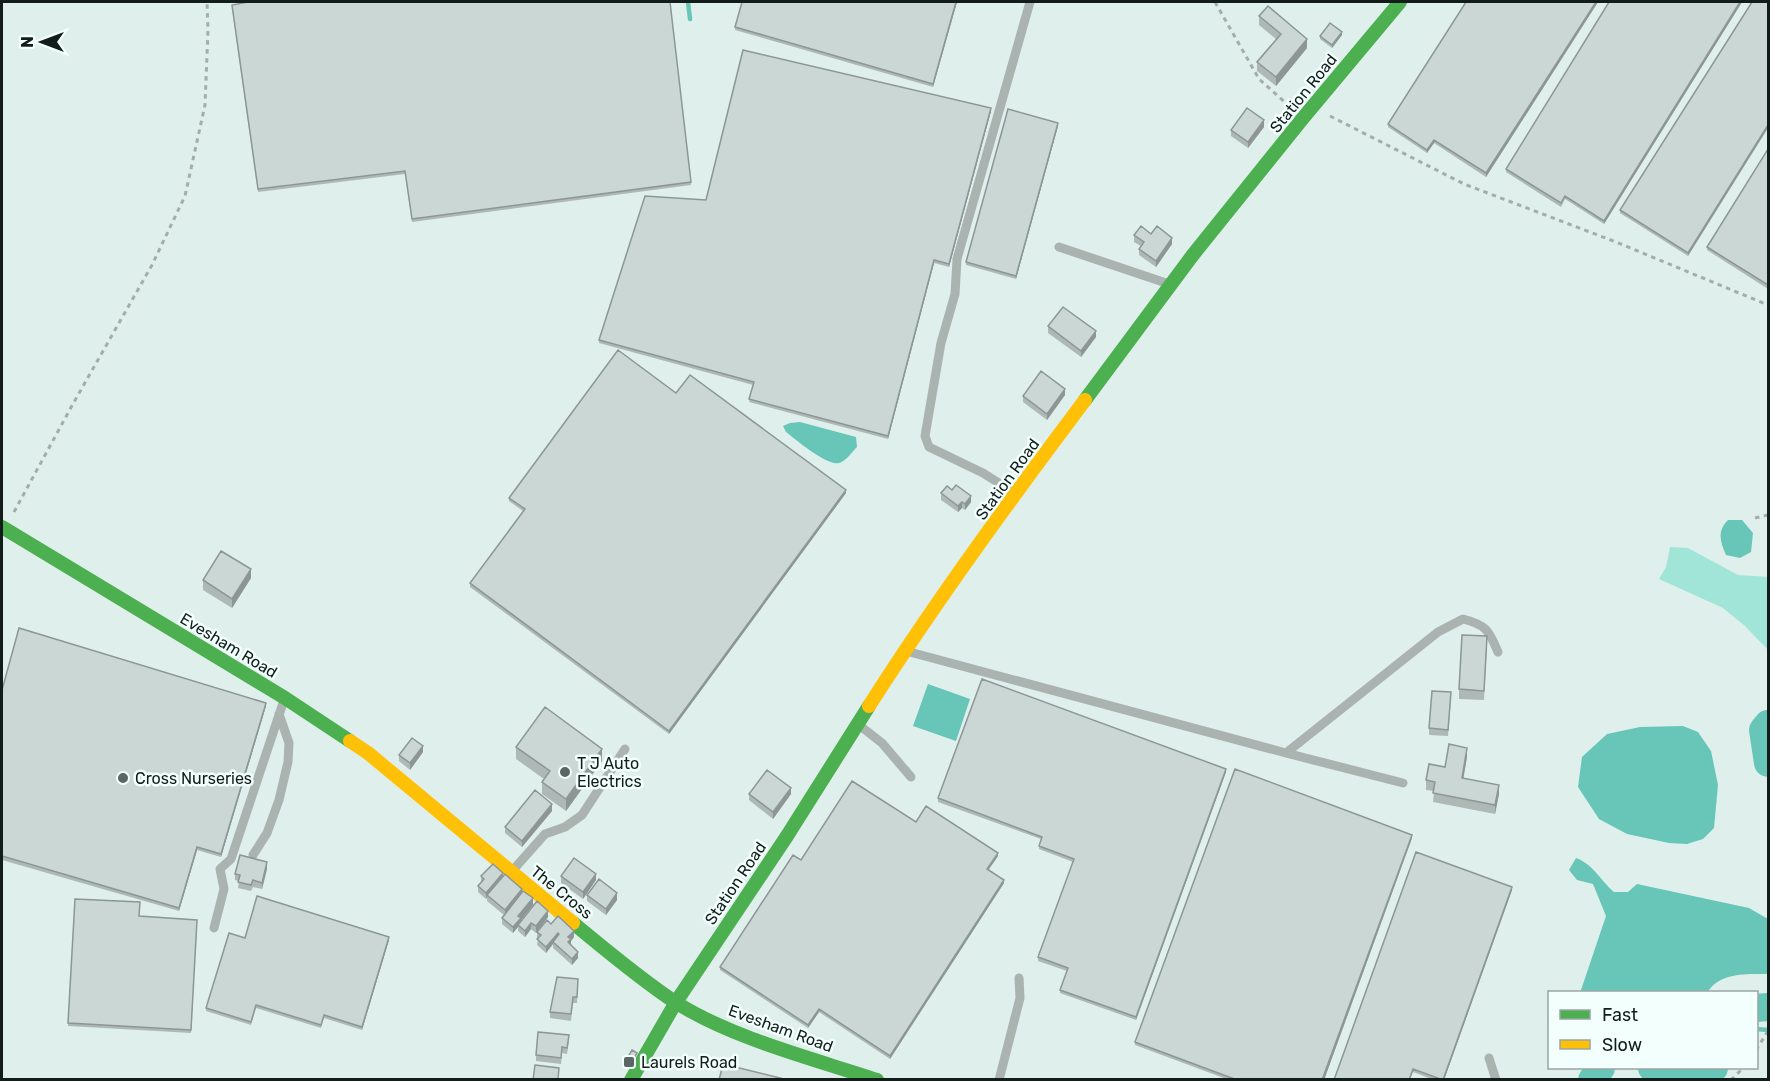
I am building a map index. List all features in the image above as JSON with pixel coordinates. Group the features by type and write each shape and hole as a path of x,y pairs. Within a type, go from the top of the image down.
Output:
{"street":[{"name":"Station Road","path":"676,1002 787,836 904,651 1016,493 1192,256 1400,2"},
{"name":"Evesham Road","path":"3,528 285,698 368,753 429,806"},
{"name":"The Cross","path":"429,806 604,948 676,1002"},
{"name":"Evesham Road","path":"676,1002 719,1024 760,1041 877,1080"},
{"path":"631,1080 676,1002"}],"lane":[{"path":"1016,493 983,473 930,447 925,436 941,343 955,294 957,259 1030,2"},
{"path":"1059,246 1171,285"},
{"path":"1286,753 1438,632 1463,619 1476,622 1489,630 1498,652"},
{"path":"904,651 1403,783"},
{"path":"214,928 224,889 220,869 231,859 285,698"},
{"path":"253,855 267,833 279,800 288,762 289,743 279,714"},
{"path":"857,724 882,743 911,777"},
{"path":"511,872 544,834 564,827 582,815 625,749"},
{"path":"999,1080 1020,998 1019,978"},
{"path":"1489,1058 1496,1080"}],"path":[{"path":"3,528 152,265 184,195 205,105 207,2"},
{"path":"1215,2 1259,79 1303,118"},
{"path":"1313,107 1464,184 1616,242 1768,305"},
{"path":"1755,518 1768,515"},
{"path":"1758,1047 1768,1031"},
{"path":"1731,1080 1742,1069"}],"shaded area":[{"path":"800,422 856,437 857,447 842,462 827,461 797,441 786,432 783,426"},
{"path":"1728,520 1742,520 1753,533 1751,552 1740,558 1726,555 1722,546 1721,532"},
{"path":"1670,547 1688,548 1738,575 1768,577 1768,650 1745,626 1723,608 1659,579 1666,567"},
{"path":"928,684 970,699 956,741 913,726"},
{"path":"1683,726 1698,732 1711,751 1718,785 1714,828 1703,839 1687,844 1669,843 1627,834 1599,819 1578,787 1582,757 1607,734 1640,727"},
{"path":"1576,858 1592,868 1614,892 1628,892 1637,884 1749,908 1768,919 1768,974 1744,974 1727,978 1713,985 1709,991 1582,991 1606,916 1593,884 1577,880 1569,870"}],"building":[{"path":"248,2 670,2 691,182 412,219 405,171 258,189 232,5"},
{"path":"742,2 956,2 933,84 735,27"},
{"path":"1466,2 1596,2 1486,173 1434,140 1427,150 1388,124"},
{"path":"1609,2 1740,2 1604,221 1565,196 1561,203 1506,169"},
{"path":"1752,2 1768,2 1768,125 1688,253 1620,210"},
{"path":"1268,6 1307,39 1276,77 1257,62 1281,34 1259,16"},
{"path":"1330,23 1342,32 1332,45 1320,36"},
{"path":"743,50 991,108 949,264 934,260 888,436 749,399 754,382 599,340 645,196 706,200"},
{"path":"1247,108 1264,120 1248,142 1231,130"},
{"path":"1008,109 1058,123 1016,276 966,262"},
{"path":"1768,149 1768,285 1707,247"},
{"path":"1141,226 1151,234 1157,226 1172,238 1156,261 1139,249 1144,242 1134,235"},
{"path":"1063,307 1096,331 1081,351 1048,326"},
{"path":"618,350 676,393 690,375 846,490 669,731 470,583 525,509 509,498"},
{"path":"1041,371 1065,389 1047,414 1023,396"},
{"path":"956,485 971,496 965,504 962,502 958,506 941,493 947,486 952,490"},
{"path":"221,551 251,569 232,599 203,580"},
{"name":"Cross Nurseries","path":"19,628 266,703 221,854 197,847 179,908 2,856 2,690"},
{"path":"1462,635 1487,636 1484,691 1459,689"},
{"path":"982,679 1226,769 1136,1017 1060,990 1068,968 1038,957 1074,859 1039,846 1042,837 938,798"},
{"path":"1432,691 1451,692 1448,730 1429,728"},
{"name":"T J Auto Electrics","path":"545,707 602,749 566,799 542,782 550,771 516,747"},
{"path":"412,738 423,746 410,763 399,755"},
{"path":"1449,744 1467,748 1462,778 1499,785 1495,805 1433,793 1435,782 1426,780 1429,764 1445,767"},
{"path":"1235,769 1412,835 1322,1080 1237,1080 1135,1042"},
{"path":"767,770 791,788 773,812 749,794"},
{"path":"852,781 916,822 926,806 998,853 987,869 1004,880 890,1056 819,1009 808,1025 720,967 793,855 801,860"},
{"path":"535,790 552,804 522,841 505,827"},
{"path":"1416,852 1512,887 1443,1080 1413,1069 1409,1080 1334,1080"},
{"path":"240,855 267,862 262,883 253,880 251,885 238,882 240,875 235,874"},
{"path":"574,858 596,874 583,892 561,876"},
{"path":"493,864 503,873 486,893 478,886 484,879 481,876"},
{"path":"505,874 522,889 505,910 487,895"},
{"path":"599,879 617,893 606,909 587,895"},
{"path":"523,891 533,898 518,916 521,918 513,927 502,918"},
{"path":"257,896 389,937 362,1027 324,1015 321,1025 256,1005 251,1022 206,1008 229,933 245,938"},
{"path":"75,899 140,902 139,916 197,920 191,1030 68,1023"},
{"path":"537,901 548,911 536,926 531,923 525,931 518,925"},
{"path":"558,916 574,931 568,937 571,939 568,942 578,952 572,959 553,942 558,933 546,947 537,939 541,935 537,932 547,920 551,924"},
{"path":"557,977 578,979 577,997 573,997 571,1014 550,1012"},
{"path":"538,1032 569,1035 567,1048 562,1047 561,1058 536,1055"},
{"path":"632,1050 637,1053 633,1060 628,1057"},
{"path":"723,1064 788,1080 719,1080"},
{"path":"535,1065 559,1068 558,1079 563,1080 533,1080"}],"waterway":[{"path":"688,2 690,19"},
{"path":"1768,724 1763,730 1768,763"},
{"path":"1758,1008 1768,1007"},
{"path":"1758,1029 1768,1030"},
{"path":"1592,1080 1600,1069"},
{"path":"1656,1069 1691,1075 1712,1069"}],"traffic: fast":[{"path":"1085,400 1192,256 1400,2"},
{"path":"2,527 285,698 350,741"},
{"path":"631,1080 676,1002 787,836 869,706"},
{"path":"573,923 649,984 698,1015 773,1047 877,1080"}],"traffic: slow":[{"path":"869,706 974,551 1085,400"},
{"path":"350,741 368,753 573,923"}],"place":[{"name":"T J Auto Electrics","path":"565,772"},
{"name":"Cross Nurseries","path":"123,778"},
{"name":"Laurels Road","path":"629,1062"}]}
